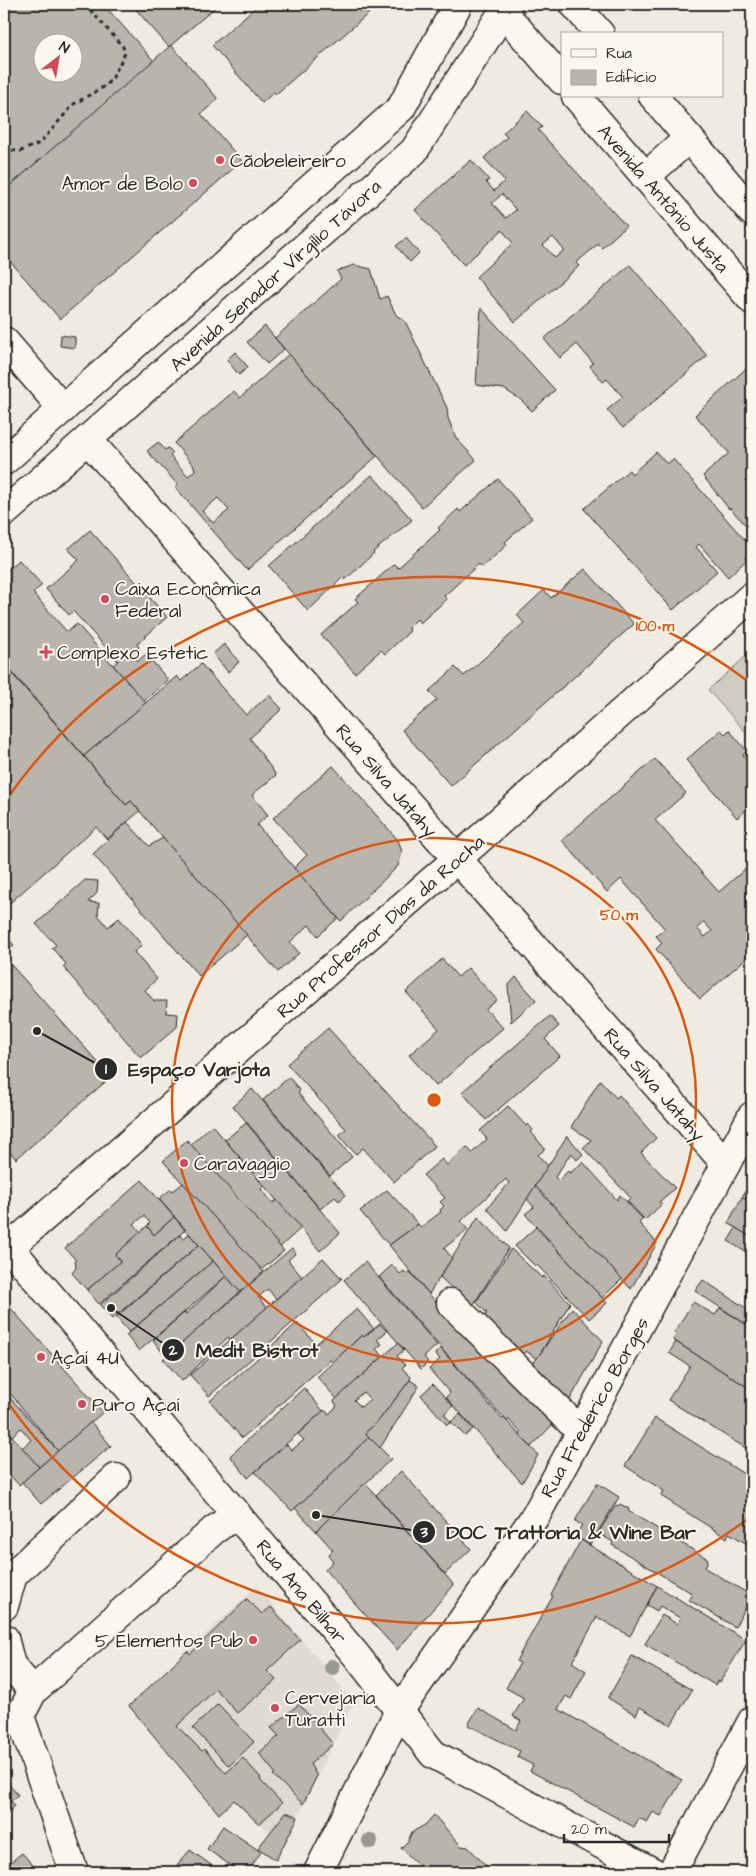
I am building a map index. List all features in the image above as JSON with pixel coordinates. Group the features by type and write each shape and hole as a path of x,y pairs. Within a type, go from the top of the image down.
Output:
{"street":[{"name":"Avenida Senador Virgílio Távora","path":"4,461 401,108 458,4"},
{"path":"574,4 598,32"},
{"name":"Avenida Senador Virgílio Távora","path":"4,513 414,151 502,6"},
{"path":"502,6 561,79"},
{"name":"Avenida Antônio Justa","path":"578,98 752,300"},
{"path":"655,98 752,212"},
{"path":"646,177 689,138"},
{"path":"4,342 64,409"},
{"name":"Rua Silva Jatahy","path":"88,440 726,1164"},
{"name":"Rua Professor Dias da Rocha","path":"6,1247 457,859 752,596"},
{"name":"Rua Frederico Borges","path":"318,1872 399,1711 536,1515 752,1116"},
{"name":"Rua Ana Bilhar","path":"6,1247 356,1655 432,1754 653,1872"},
{"path":"451,1303 581,1432"},
{"path":"4,1606 13,1575 116,1478"},
{"path":"74,1872 20,1716 33,1691 214,1530 237,1514"},
{"path":"4,1638 11,1665 33,1691"},
{"path":"672,1872 752,1721"}],"path":[{"path":"4,150 21,152 40,143 74,104 105,86 116,71 125,54 123,47 85,4"}],"shaded area":[{"path":"752,651 752,739 708,690"},
{"path":"257,1586 354,1702 276,1860 258,1848 270,1833 234,1800 219,1814 129,1706"}],"building":[{"path":"4,4 103,4 154,61 4,191"},
{"path":"131,4 200,4 203,6 206,4 219,4 169,47"},
{"path":"259,4 376,4 367,11 369,13 276,94 274,92 262,103 212,45"},
{"path":"752,32 752,43 746,38"},
{"path":"171,45 218,99 201,114 242,161 60,319 4,254 4,191"},
{"path":"527,111 542,127 538,130 626,226 602,248 598,244 576,263 579,266 515,322 476,277 513,243 502,230 464,265 415,210 471,160 489,180 486,182 494,191 505,181 484,158 507,137 503,133","holes":["502,194 516,210 506,218 492,203","553,237 564,250 555,258 543,245"]},
{"path":"406,238 419,253 410,262 396,246"},
{"path":"354,265 371,269 380,299 387,296 396,315 405,321 447,408 448,418 456,438 476,460 422,507 275,338 341,279 337,271"},
{"path":"630,265 707,356 623,428 607,410 623,397 607,379 603,382 590,366 593,363 577,344 560,358 544,339"},
{"path":"481,308 555,390 532,411 521,400 504,389 476,385"},
{"path":"265,326 284,349 267,364 247,342"},
{"path":"61,335 75,337 75,348 60,346"},
{"path":"235,352 248,367 239,375 227,360"},
{"path":"289,354 377,456 247,570 175,487 178,485 147,451 158,442 165,450 168,448 173,453 170,456 188,476 195,470 194,466 174,443 234,391 240,398","holes":["218,498 229,510 213,523 202,511"]},
{"path":"751,364 752,532 729,509 703,476 729,453 695,415"},
{"path":"656,452 667,464 673,459 752,548 752,555 728,577 699,544 696,547 717,571 673,610 584,509 629,470 632,474"},
{"path":"372,475 412,520 373,552 345,580 343,577 308,611 269,566"},
{"path":"498,479 532,518 505,542 507,545 482,567 479,564 444,596 447,599 420,623 417,619 408,628 410,631 385,654 381,650 355,673 321,635 358,602 355,599 394,564 398,568 440,530 438,528 458,509 460,512"},
{"path":"90,530 167,617 137,644 139,647 132,654 138,661 146,654 168,680 144,701 113,665 118,661 73,611 69,615 46,589 79,560 68,549"},
{"path":"19,560 42,585 33,593 67,632 77,624 146,703 84,756 4,663 4,574"},
{"path":"585,569 634,624 451,786 402,730 437,700 429,691 455,667 464,676 524,623 517,615 544,590 551,598"},
{"path":"224,644 239,662 228,672 213,654"},
{"path":"201,664 246,715 269,695 282,709 250,738 276,775 252,795 268,815 257,825 338,918 318,936 309,925 290,942 299,953 278,972 131,801 126,805 84,756 177,676 181,681"},
{"path":"8,669 126,805 131,801 140,811 107,839 96,827 4,908 4,672"},
{"path":"721,730 725,734 729,730 747,751 743,755 752,766 752,805 737,818 686,760"},
{"path":"655,759 686,793 655,820 717,890 719,892 752,863 752,953 700,999 656,949 662,943 656,936 665,929 621,879 607,892 562,840","holes":["704,922 712,931 705,937 697,928"]},
{"path":"333,766 398,840 402,852 398,866 341,921 294,868 307,855 273,818"},
{"path":"127,822 149,846 163,838 247,935 199,976 93,854"},
{"path":"85,880 98,881 97,893 88,902 99,903 98,915 108,927 119,918 142,945 134,952 157,979 145,990 154,1001 167,1001 166,1013 178,1014 177,1027 141,1058 63,967 66,964 52,948 56,945 36,924"},
{"path":"4,935 14,945 4,954"},
{"path":"4,957 111,1077 16,1159 4,1145"},
{"path":"442,959 458,977 468,968 497,1000 486,1009 503,1028 436,1086 409,1055 439,1029 406,992"},
{"path":"516,977 536,1000 511,1022 508,986"},
{"path":"550,1016 559,1026 545,1039 560,1056 486,1120 462,1092"},
{"path":"328,1028 435,1146 394,1182 363,1148 356,1154 346,1144 339,1135 346,1129 287,1064"},
{"path":"289,1077 300,1091 298,1093 352,1157 330,1176 263,1100"},
{"path":"600,1080 616,1098 619,1095 656,1138 641,1153 675,1188 659,1202 662,1204 645,1220 627,1201 631,1198 583,1148 591,1140 571,1127"},
{"path":"252,1089 346,1195 339,1201 335,1197 320,1209 233,1106"},
{"path":"508,1106 526,1126 528,1124 533,1130 531,1132 545,1149 538,1155 548,1166 507,1231 487,1208 509,1183 506,1179 461,1221 468,1230 444,1248 452,1258 429,1294 389,1245 418,1224 421,1227 441,1212 440,1210 444,1206 440,1202 445,1198 423,1175 442,1159 447,1165 467,1147 472,1153 487,1139 480,1131"},
{"path":"246,1123 340,1233 320,1251 225,1140"},
{"path":"212,1125 264,1186 261,1189 273,1203 277,1200 301,1228 280,1247 190,1145"},
{"path":"567,1136 583,1154 577,1160 571,1153 555,1177 558,1181 568,1171 570,1173 583,1162 617,1200 620,1195 643,1219 639,1223 657,1243 631,1289 535,1186"},
{"path":"187,1140 284,1251 261,1270 163,1161"},
{"path":"752,1179 752,1204 742,1197"},
{"path":"142,1180 174,1217 154,1235 147,1226 150,1223 144,1216 134,1224 141,1232 115,1255 121,1261 87,1290 72,1273 76,1268 75,1259 65,1248"},
{"path":"183,1183 264,1272 240,1292 159,1199 171,1189 173,1191"},
{"path":"535,1186 622,1279 602,1298 525,1214 534,1207 527,1199"},
{"path":"387,1190 418,1224 389,1245 360,1211"},
{"path":"742,1197 752,1204 752,1238 728,1223"},
{"path":"174,1217 185,1230 99,1304 87,1290 121,1261 115,1255 147,1226 154,1235"},
{"path":"478,1217 509,1248 472,1307 440,1277"},
{"path":"536,1227 607,1303 589,1319 537,1265 535,1266 515,1246"},
{"path":"736,1228 752,1238 752,1256 728,1241"},
{"path":"189,1234 199,1245 112,1319 100,1305 180,1235 183,1239"},
{"path":"199,1245 213,1261 129,1332 116,1317"},
{"path":"292,1248 296,1253 288,1260 302,1277 276,1299 268,1289 258,1297 267,1308 230,1340 228,1337 182,1381 163,1359"},
{"path":"511,1249 542,1278 544,1276 570,1303 537,1359 526,1351 521,1356 483,1318 487,1313 476,1302"},
{"path":"323,1258 342,1279 209,1396 190,1375"},
{"path":"213,1261 226,1276 139,1351 126,1335"},
{"path":"365,1262 437,1345 424,1357 428,1362 421,1369 344,1280"},
{"path":"392,1265 400,1274 404,1271 407,1274 410,1272 454,1323 555,1422 531,1447 520,1435 521,1433 509,1420 507,1421 470,1381 379,1277"},
{"path":"226,1276 240,1292 166,1357 153,1340 185,1312 186,1314"},
{"path":"703,1280 752,1312 752,1320 749,1326 695,1291"},
{"path":"693,1302 715,1315 720,1308 752,1328 752,1390 673,1340 676,1335 674,1333"},
{"path":"7,1304 103,1412 58,1451 4,1386 4,1307"},
{"path":"572,1308 603,1341 567,1405 535,1371 538,1368 533,1364"},
{"path":"357,1309 374,1329 364,1337 362,1335 333,1362 330,1360 242,1438 210,1401 297,1323 316,1344"},
{"path":"380,1324 387,1331 377,1340 382,1344 376,1349 383,1356 337,1399 317,1377 362,1335 364,1337"},
{"path":"676,1342 752,1390 752,1452 668,1400 690,1366 669,1353"},
{"path":"398,1343 404,1350 397,1356 405,1365 402,1368 411,1377 410,1380 380,1419 365,1433 369,1437 328,1479 292,1511 255,1472 286,1444 292,1450 304,1440 298,1434 324,1410 329,1414 337,1406 334,1401","holes":["363,1392 370,1399 361,1407 354,1400"]},
{"path":"440,1348 502,1419 504,1418 538,1455 522,1483 446,1397 450,1393 429,1369 440,1359 435,1354"},
{"path":"410,1380 419,1386 380,1448 365,1433 380,1419"},
{"path":"433,1384 453,1406 444,1414 451,1422 447,1425 421,1395"},
{"path":"304,1388 323,1411 248,1478 230,1456"},
{"path":"4,1391 58,1451 39,1467 22,1448 31,1440 21,1428 12,1436 4,1428"},
{"path":"460,1414 473,1429 465,1436 451,1422"},
{"path":"655,1418 752,1479 752,1547 729,1533 727,1538 661,1496 664,1491 625,1466"},
{"path":"91,1422 111,1446 41,1504 22,1482"},
{"path":"4,1433 6,1436 9,1434 12,1436 39,1467 19,1485 4,1469"},
{"path":"369,1437 391,1459 316,1531 295,1508 328,1479"},
{"path":"401,1471 471,1549 445,1574 376,1495"},
{"path":"365,1483 454,1585 397,1650 325,1570 333,1561 328,1555 333,1550 316,1531"},
{"path":"597,1483 619,1497 590,1545 575,1536 582,1525 575,1521"},
{"path":"620,1504 629,1509 628,1511 708,1559 705,1568 752,1596 735,1627 689,1600 693,1594 612,1545 613,1542 598,1533 616,1505"},
{"path":"581,1540 657,1586 630,1636 597,1617 572,1662 586,1671 571,1699 566,1696 558,1709 682,1780 661,1816 653,1812 647,1822 639,1818 634,1827 530,1771 533,1765 517,1757 520,1751 468,1725 478,1708 516,1730 521,1721 513,1716 524,1698 506,1688 520,1663 516,1661 553,1596 551,1595"},
{"path":"657,1586 746,1640 720,1682 718,1680 715,1685 645,1644 662,1615 677,1624 680,1618 660,1606 657,1611 647,1605"},
{"path":"247,1599 262,1614 271,1607 300,1640 267,1671 276,1680 237,1713 216,1689 177,1726 202,1751 204,1749 226,1773 243,1758 261,1778 260,1780 282,1803 259,1824 234,1800 219,1814 129,1706 187,1651 190,1654"},
{"path":"632,1656 692,1690 671,1725 640,1707 636,1715 608,1698"},
{"path":"218,1704 254,1742 229,1766 193,1728"},
{"path":"299,1704 333,1744 310,1764 317,1776 303,1804 273,1775 275,1773 259,1753 279,1736 271,1728"},
{"path":"4,1779 18,1795 4,1808"},
{"path":"11,1801 15,1806 4,1816 4,1808"},
{"path":"286,1812 298,1817 276,1860 258,1848"},
{"path":"434,1815 461,1846 468,1847 492,1872 426,1872 401,1848 408,1841 412,1832 425,1825"},
{"path":"223,1826 261,1852 249,1870 252,1872 240,1872 207,1849"},
{"path":"190,1850 221,1872 171,1872"},
{"path":"22,1853 39,1872 11,1872 6,1866"}],"place":[{"name":"Cãobeleireiro","path":"220,160"},
{"name":"Amor de Bolo","path":"193,183"},
{"name":"Caixa Econômica Federal","path":"105,599"},
{"name":"Complexo Estetic","path":"46,652"},
{"name":"Espaço Varjota","path":"37,1031"},
{"name":"Caravaggio","path":"184,1163"},
{"name":"Medit Bistrot","path":"111,1308"},
{"name":"Açaí 4U","path":"41,1357"},
{"name":"Puro Açaí","path":"82,1404"},
{"name":"DOC Trattoria & Wine Bar","path":"316,1515"},
{"name":"5 Elementos Pub","path":"253,1640"},
{"name":"Cervejaria Turatti","path":"275,1708"}]}
